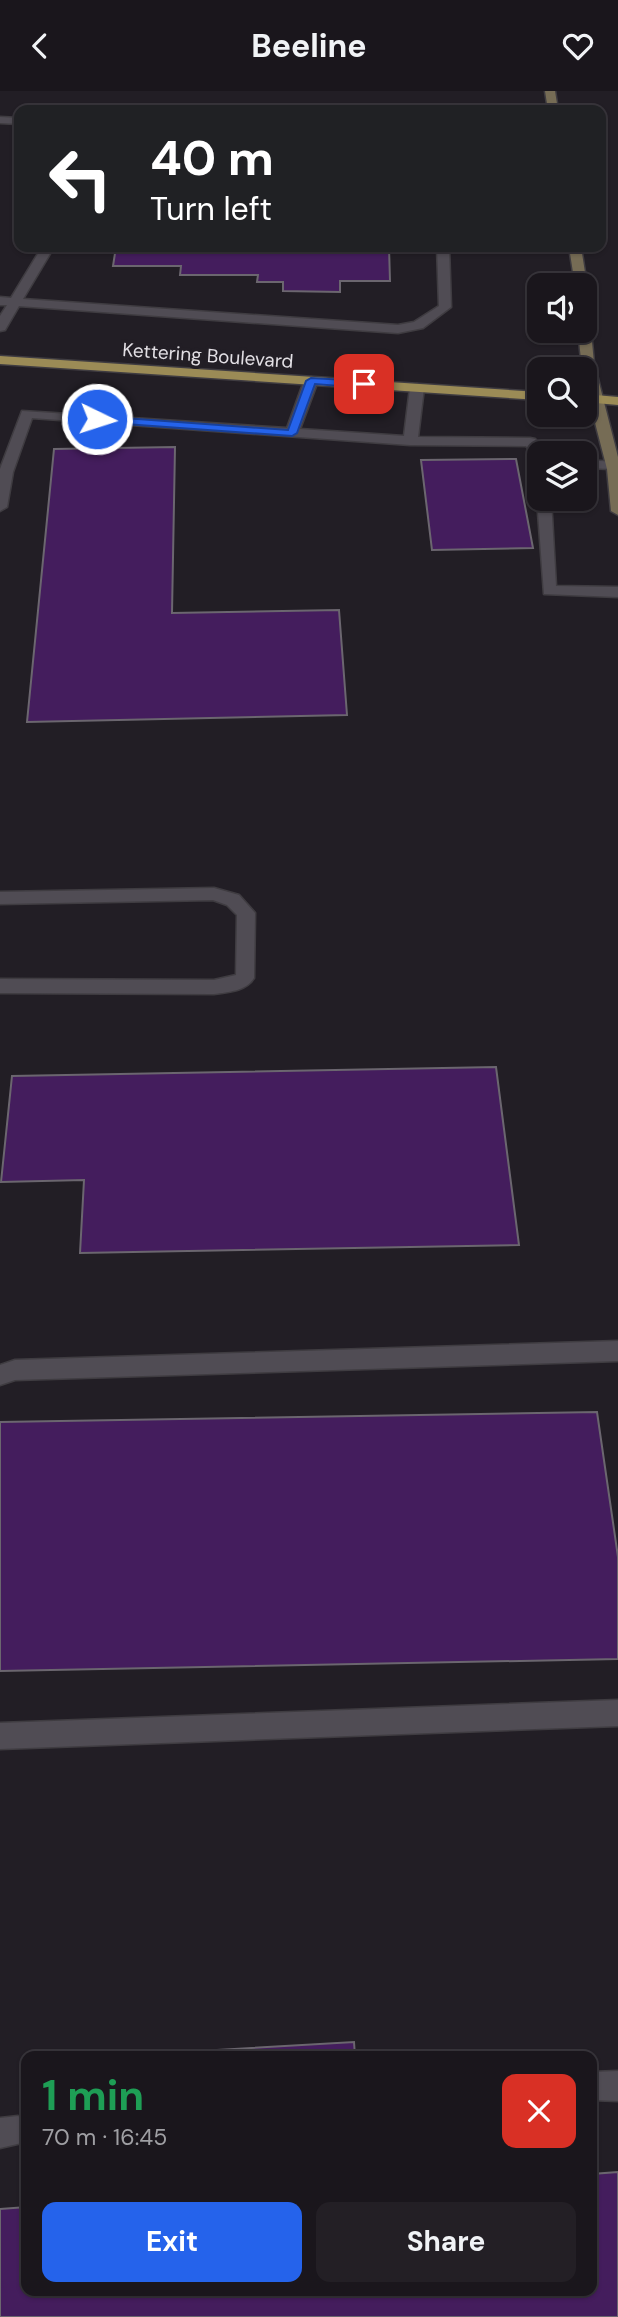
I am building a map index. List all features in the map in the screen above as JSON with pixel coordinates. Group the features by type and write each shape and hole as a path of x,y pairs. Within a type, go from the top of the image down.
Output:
{"main road":[{"name":"Kettering Boulevard","path":"0,359 527,395"},
{"path":"597,399 618,401"}],"street":[{"path":"576,252 578,273"},
{"path":"597,421 612,465 618,511"}],"lane":[{"path":"0,327 45,252"},
{"path":"0,301 397,329 418,325 445,307 443,252"},
{"path":"292,433 311,381"},
{"path":"410,441 417,388"},
{"path":"0,507 6,472 27,414 410,441 527,442"},
{"path":"0,433 20,433"},
{"path":"597,464 612,465"},
{"path":"545,511 549,591 618,592"},
{"path":"0,898 214,894 233,900 246,913 245,978 234,984 214,987 0,986"},
{"path":"0,1375 15,1370 618,1351"},
{"path":"0,1736 618,1713"},
{"path":"597,2086 618,2086"}],"building":[{"path":"115,252 389,252 390,281 340,281 340,292 283,291 283,282 257,282 258,275 180,275 181,266 113,266"},
{"path":"175,447 172,613 339,610 347,715 27,722 54,449"},
{"path":"516,459 533,548 432,550 421,460"},
{"path":"496,1067 519,1245 80,1253 84,1180 1,1182 12,1076"},
{"path":"597,1412 618,1557 618,1659 0,1671 0,1422"},
{"path":"354,2042 355,2051 200,2051"},
{"path":"618,2172 618,2317 0,2317 0,2209 21,2207 21,2296 597,2296 597,2174"}],"route":[{"path":"97,419 292,433 311,381 364,384"}]}
